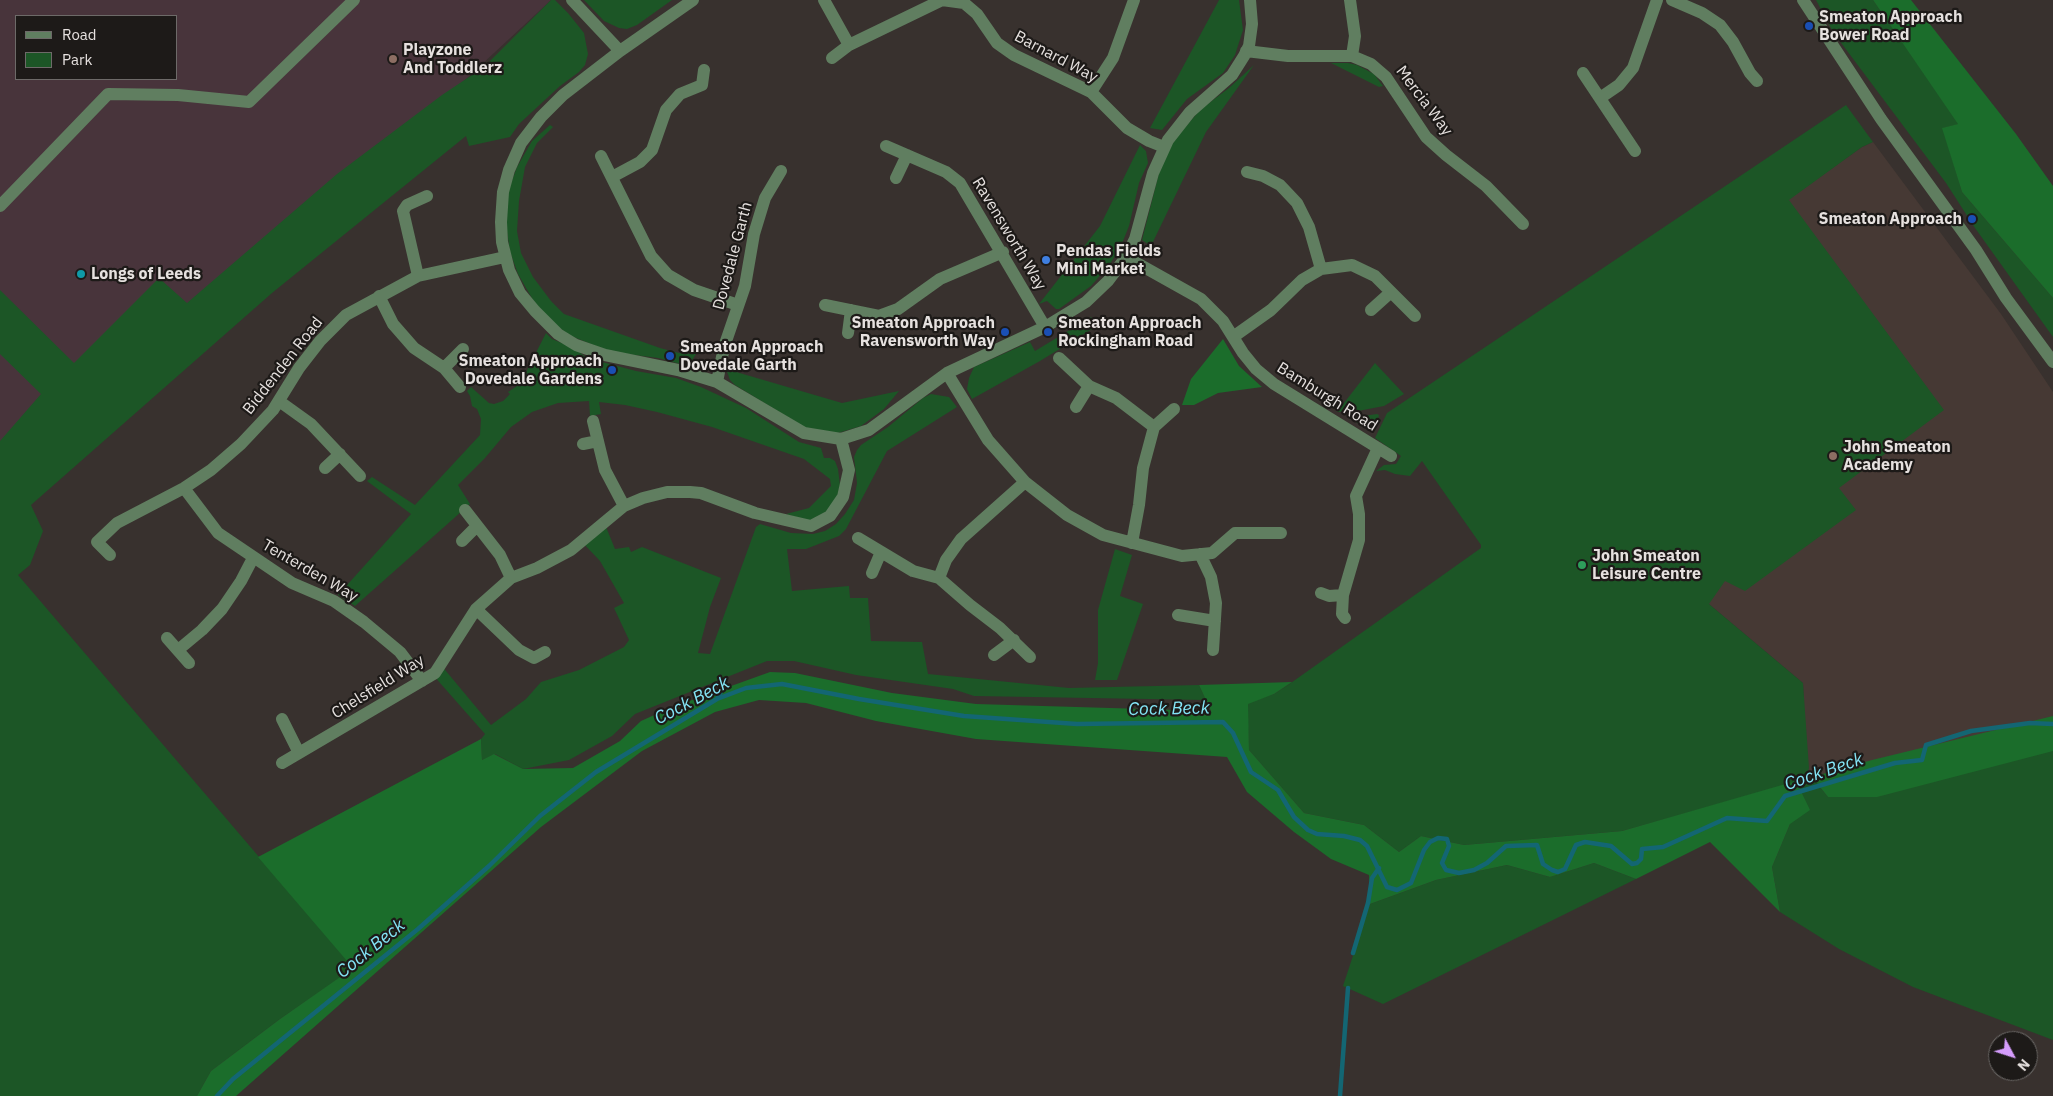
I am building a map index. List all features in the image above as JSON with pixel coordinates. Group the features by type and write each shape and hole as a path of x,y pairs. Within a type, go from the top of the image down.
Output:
{"street":[{"path":"0,206 108,94 178,96 249,102 354,0"},
{"path":"572,0 620,51"},
{"path":"693,0 620,51 563,95 521,143 509,170 504,192 501,222 502,242 509,270 520,293 535,311 558,334 576,345 604,355 678,370 717,382 804,433 841,439 869,430 947,373 1046,327 1086,302 1108,281 1126,257 1136,239 1153,173 1164,147 1182,121 1232,75 1246,51 1252,24 1250,0"},
{"path":"824,0 849,45"},
{"name":"Barnard Way","path":"832,58 849,45 942,0 964,2 977,14 997,43 1009,51 1091,92 1127,128 1148,141 1164,147"},
{"path":"1091,92 1114,58 1126,18 1134,0"},
{"path":"1350,0 1355,36 1352,56"},
{"path":"1600,98 1619,85 1633,68 1657,0"},
{"path":"1672,0 1702,13 1720,25 1733,42 1746,68 1757,81"},
{"path":"1803,0 1881,119 1976,250 2006,298 2053,362"},
{"name":"Mercia Way","path":"1246,51 1288,56 1352,56 1371,64 1379,69 1426,136 1446,155 1486,186 1523,224"},
{"path":"612,177 640,162 652,150 666,110 680,94 702,85 704,70"},
{"path":"1583,73 1635,151"},
{"name":"Ravensworth Way","path":"886,146 946,172 960,183 1046,327"},
{"path":"896,178 907,155"},
{"path":"601,156 651,256 668,275 694,290 738,305"},
{"name":"Dovedale Garth","path":"717,382 724,347 745,286 757,225 765,198 781,171"},
{"path":"1247,172 1263,176 1280,185 1298,203 1309,227 1321,269"},
{"path":"418,276 403,211 407,205 427,196"},
{"path":"825,305 879,316 898,310 940,279 1002,252"},
{"name":"Biddenden Road","path":"110,555 97,542 108,530 117,523 184,488 211,470 241,444 273,410 299,368 320,341 346,314 418,276 506,257"},
{"name":"Bamburgh Road","path":"1126,257 1201,299 1223,321 1256,369 1274,384 1391,456"},
{"path":"1233,337 1271,310 1302,280 1321,269 1352,265 1375,276 1414,316"},
{"path":"1371,310 1391,292"},
{"path":"379,296 394,324 414,348 444,368 460,388"},
{"path":"848,333 851,310"},
{"path":"444,368 463,349"},
{"path":"1059,358 1089,386 1116,398 1154,427"},
{"path":"947,373 988,440 1026,482 1067,515 1102,535 1182,556 1212,553 1235,533 1281,533"},
{"path":"1076,408 1089,386"},
{"path":"279,400 311,424 360,476"},
{"path":"1132,543 1143,468 1154,427 1174,409"},
{"path":"593,421 605,470 624,506"},
{"name":"Chelsfield Way","path":"282,763 435,673 476,608 511,578 537,568 571,550 624,506 643,498 667,492 690,492 701,493 754,513 811,526 830,516 843,497 849,470 841,439"},
{"path":"583,444 598,441"},
{"name":"Bamburgh Road","path":"1345,618 1342,614 1343,595 1359,540 1359,514 1356,496 1378,448"},
{"path":"325,468 340,454"},
{"path":"939,578 946,560 960,539 1026,482"},
{"name":"Tenterden Way","path":"184,488 218,533 292,583 334,601 364,622 400,652 422,681"},
{"path":"465,510 500,555 511,578"},
{"path":"462,541 477,526"},
{"path":"858,538 913,571 939,578 1014,640 1030,657"},
{"path":"872,572 881,552"},
{"path":"1200,554 1211,577 1216,603 1213,650"},
{"path":"178,650 202,630 222,609 241,581 253,558"},
{"path":"1321,593 1329,596 1343,595"},
{"path":"476,608 519,650 534,658 545,652"},
{"path":"1178,615 1215,621"},
{"path":"166,638 189,663"},
{"path":"994,655 1014,640"},
{"path":"282,719 299,753"}],"shaded area":[{"path":"0,0 551,0 12,501 0,490"},
{"name":"John Smeaton Academy","path":"1873,142 2001,314 2053,392 2053,731 1806,778 1803,683 1709,604 1664,342 1683,329 1721,247 1862,147"}],"green space":[{"path":"551,0 555,0 568,13 584,33 588,54 585,65 579,72 560,86 519,124 510,137 469,146 466,136 272,293 31,505 43,531 30,565 18,575 354,968 280,1019 211,1071 197,1096 0,1096 0,441 41,394 0,354 0,290 74,363 159,278 187,303 337,174 442,95 484,67"},
{"path":"584,0 672,0 637,25 627,29 619,28 604,21"},
{"path":"1219,0 1239,0 1243,30 1235,55 1223,73 1187,99 1162,130 1150,128"},
{"path":"1816,0 1873,0 1959,124 1943,128 1962,192 2053,298 2053,337 1975,228 1946,183 1833,32"},
{"path":"1873,0 1911,0 2016,134 2053,186 2053,298 1962,192 1942,128 1958,124"},
{"path":"1331,63 1357,65 1374,74 1383,86 1379,87"},
{"path":"1254,65 1206,132 1151,246 1142,240 1160,169 1167,152 1178,135 1201,109 1229,88"},
{"name":"John Smeaton Leisure Centre","path":"1846,105 1873,142 1862,147 1789,200 1944,410 1839,488 1856,510 1745,591 1725,581 1709,604 1803,683 1809,768 1806,778 1812,777 1828,797 2053,731 2053,1040 2038,1034 2038,1031 2029,1031 1913,987 1839,949 1780,912 1772,867 1790,824 1796,782 1622,831 1464,845 1421,836 1399,852 1364,825 1304,813 1249,750 1247,703 1274,694 1288,685 1481,548 1481,545 1422,461 1410,476 1395,474 1385,470 1376,471 1384,465 1396,464 1401,456 1375,438 1387,413"},
{"path":"550,125 553,127 537,143 525,167 519,201 517,231 521,253 533,277 551,301 564,314 660,348 679,353 696,354 691,362 684,365 658,358 611,352 571,336 552,323 533,300 518,274 510,252 506,225 507,194 517,167 532,141"},
{"path":"1140,145 1146,151 1148,163 1139,183 1129,226 1121,246 1110,264 1091,286 1059,309 1056,309 1047,301 1039,304 1100,226"},
{"path":"1091,317 1097,326 972,399 967,389 974,367 1030,342 1035,351"},
{"path":"546,333 552,339 574,348 587,358 636,371 676,378 701,387 746,408 799,442 821,448 824,458 830,458 835,461 838,469 840,485 837,498 831,509 809,521 786,514 809,508 831,486 830,479 804,459 712,427 657,412 599,402 601,414 590,416 589,401 558,403 532,412 511,427 485,458 458,485 470,504 355,606 338,595 411,514 367,481 372,477 415,505 480,435 481,419 477,409 472,406 467,391 471,387 489,403 494,404 503,401 510,394 508,392 520,384"},
{"path":"1223,339 1239,366 1262,387 1218,393 1194,405 1182,405 1191,379"},
{"path":"1375,363 1404,394 1384,406 1358,411 1337,412"},
{"path":"726,369 842,403 899,391 884,409 861,426 838,433 807,429 735,385 730,380"},
{"path":"931,394 949,397 957,407 887,451 846,529 839,536 806,549 787,549 792,591 849,586 850,598 868,598 871,641 922,642 928,674 1069,688 1199,685 1206,700 974,696 953,689 856,675 794,661 767,661 635,714 612,736 569,760 523,769 495,754 482,760 481,739 485,734 433,675 441,665 491,725 526,699 541,682 579,670 624,647 629,640 614,608 624,603 600,561 582,542 604,522 615,549 629,547 631,552 642,547 721,578 710,607 698,653 710,654 756,527 760,524 791,533 813,534 825,531 836,524 854,500 857,483 854,457 857,450 923,398"},
{"path":"1379,415 1378,419 1371,431 1349,418"},
{"path":"1115,549 1132,555 1120,596 1143,604 1117,680 1095,680 1098,663 1098,610"},
{"path":"770,672 795,673 892,693 976,704 1211,711 1199,685 1292,682 1274,694 1248,704 1249,750 1304,813 1364,825 1399,852 1421,836 1464,845 1622,831 1796,781 1810,810 1790,824 1772,867 1780,912 1710,842 1636,879 1594,863 1550,877 1507,865 1436,880 1370,904 1369,875 1331,859 1294,832 1247,792 1227,757 976,739 876,721 806,703 759,700 715,712 642,751 541,827 236,1096 197,1096 211,1071 280,1019 353,968 258,857 481,739 482,760 494,754 523,769 573,768 620,741 641,721 670,708"},
{"path":"2053,716 2053,751 1877,797 1828,797 1812,777 1872,760"},
{"path":"1594,863 1636,879 1383,1004 1343,986 1370,904 1436,880 1507,865 1550,877"}],"waterway":[{"name":"Cock Beck","path":"217,1096 233,1079 418,929 489,866 540,816 596,772 717,699 746,688 782,684 964,716 1077,724 1223,722 1233,733 1251,772 1278,790 1294,817 1308,830 1317,834 1344,836 1360,840 1367,846 1387,887 1397,890 1411,883 1424,850 1430,842 1438,838 1447,839 1449,846 1442,863 1446,870 1459,873 1474,870 1487,863 1506,846 1537,845 1543,864 1558,872 1565,869 1576,845 1585,842 1611,846 1632,864 1637,863 1641,859 1642,849 1663,847 1727,818 1767,821 1785,796 1895,763 1922,760 1926,745 1971,731 2030,723 2053,724"},
{"path":"717,699 723,688"},
{"path":"1353,953 1368,903 1372,878 1379,868"},
{"path":"1340,1096 1348,988"}],"place":[{"name":"Smeaton Approach Bower Road","path":"1809,26"},
{"name":"Playzone And Toddlerz","path":"393,59"},
{"name":"Smeaton Approach","path":"1972,219"},
{"name":"Pendas Fields Mini Market","path":"1046,260"},
{"name":"Longs of Leeds","path":"81,274"},
{"name":"Smeaton Approach Ravensworth Way","path":"1005,332"},
{"name":"Smeaton Approach Rockingham Road","path":"1048,332"},
{"name":"Smeaton Approach Dovedale Garth","path":"670,356"},
{"name":"Smeaton Approach Dovedale Gardens","path":"612,370"},
{"name":"John Smeaton Academy","path":"1833,456"},
{"name":"John Smeaton Leisure Centre","path":"1582,565"}]}
